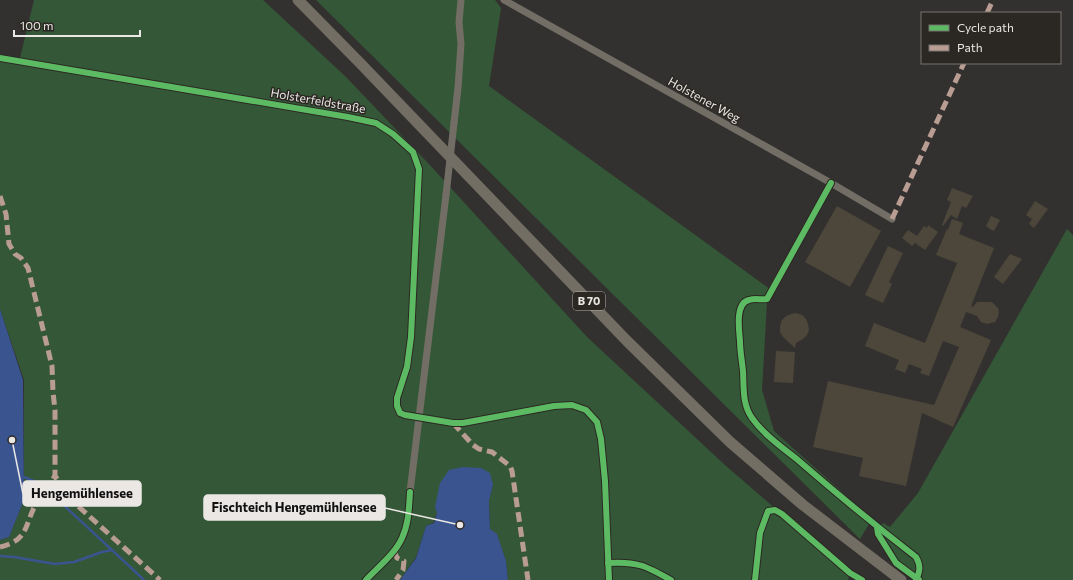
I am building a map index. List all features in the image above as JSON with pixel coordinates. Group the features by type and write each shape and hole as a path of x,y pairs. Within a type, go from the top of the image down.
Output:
{"main road":[{"name":"B 70","path":"298,0 627,341 730,442 803,505 901,580"}],"street":[{"path":"410,492 458,88 460,44 459,22 461,0"},
{"name":"Holstener Weg","path":"504,0 810,172 892,220"},
{"name":"Holsterfeldstraße","path":"0,58 348,117 376,124 393,134 413,152 419,169 411,337 407,367 397,398 396,406 400,412 405,415 420,418"},
{"path":"420,418 463,423 554,406 572,406 586,410 597,422 601,440 606,480 609,580"}],"green space":[{"path":"34,0 263,0 345,76 428,163 587,337 726,466 850,573 848,580 508,580 506,561 497,535 490,529 489,501 493,485 437,513 433,523 426,526 416,557 400,580 0,580 0,540 9,537 24,500 24,380 0,309 0,59 19,62"},
{"path":"316,0 495,0 501,8 489,86 770,289 767,302 762,390 774,431 872,519 860,539"},
{"path":"1067,229 1073,235 1073,580 922,580 919,578 922,566 918,556 880,527 883,523 890,527 918,493"},
{"path":"881,532 915,559 918,567 916,575 901,566 893,550"}],"water":[{"path":"0,309 23,380 24,500 9,537 0,540"},
{"path":"463,467 481,468 490,473 493,485 489,501 490,529 497,534 506,561 508,580 400,580 416,558 426,526 434,523 437,513 435,507 440,483 449,470"}],"building":[{"path":"952,188 973,196 966,208 962,206 957,219 951,215 943,226 942,225 951,202 947,200"},
{"path":"1035,201 1048,209 1034,228 1029,224 1032,219 1026,215"},
{"path":"837,206 881,231 850,287 805,262"},
{"path":"991,216 1000,220 994,231 986,226"},
{"path":"952,219 963,223 959,234 994,248 971,306 973,307 977,302 992,302 998,308 998,317 995,322 987,324 981,322 977,316 966,312 960,327 991,340 953,427 922,413 906,486 859,476 863,458 813,447 828,381 934,405 959,347 943,341 929,376 920,373 922,369 909,364 905,373 895,369 899,360 865,346 874,323 925,343 957,263 936,255"},
{"path":"928,225 938,232 925,250 915,243 912,246 902,238 908,230 917,236 924,226 927,228"},
{"path":"888,246 903,253 889,282 892,284 883,303 865,295"},
{"path":"1010,254 1022,259 1003,284 994,277"},
{"path":"796,313 802,315 806,319 809,330 803,339 796,343 795,348 783,337 780,332 780,326 782,320 786,316"},
{"path":"776,351 795,352 793,383 774,382"}],"waterway":[{"path":"24,477 41,484 144,580"},
{"path":"0,556 55,564 74,562 112,550"}],"marked path":[{"path":"987,12 993,0"},
{"path":"892,219 964,64"},
{"path":"0,196 6,214 9,244 15,254 21,258 28,268 52,366 55,410 55,476 79,507 160,580"},
{"path":"453,423 473,445 479,449 492,452 510,466 528,580"},
{"path":"0,547 17,540 25,530 37,502 55,476"},
{"path":"394,551 397,558 404,561 403,570 396,580"}],"cycle path":[{"path":"0,58 348,117 376,123 393,134 413,152 419,169 411,337 407,367 397,398 397,406 400,413 453,423 463,423 554,406 572,405 586,410 597,422 601,439 605,481 609,580"},
{"path":"831,183 767,299 749,300 745,302 740,311 740,348 745,401 752,418 768,436 916,557 919,563 916,580"},
{"path":"366,580 391,555 399,544 407,521 410,492"},
{"path":"755,580 760,533 768,511 775,510 782,514 850,573 862,580"},
{"path":"877,527 878,534 896,563 919,580"},
{"path":"608,563 634,564 655,571 671,580"}],"place":[{"name":"Hengemühlensee","path":"12,440"},
{"name":"Fischteich Hengemühlensee","path":"460,525"}]}
